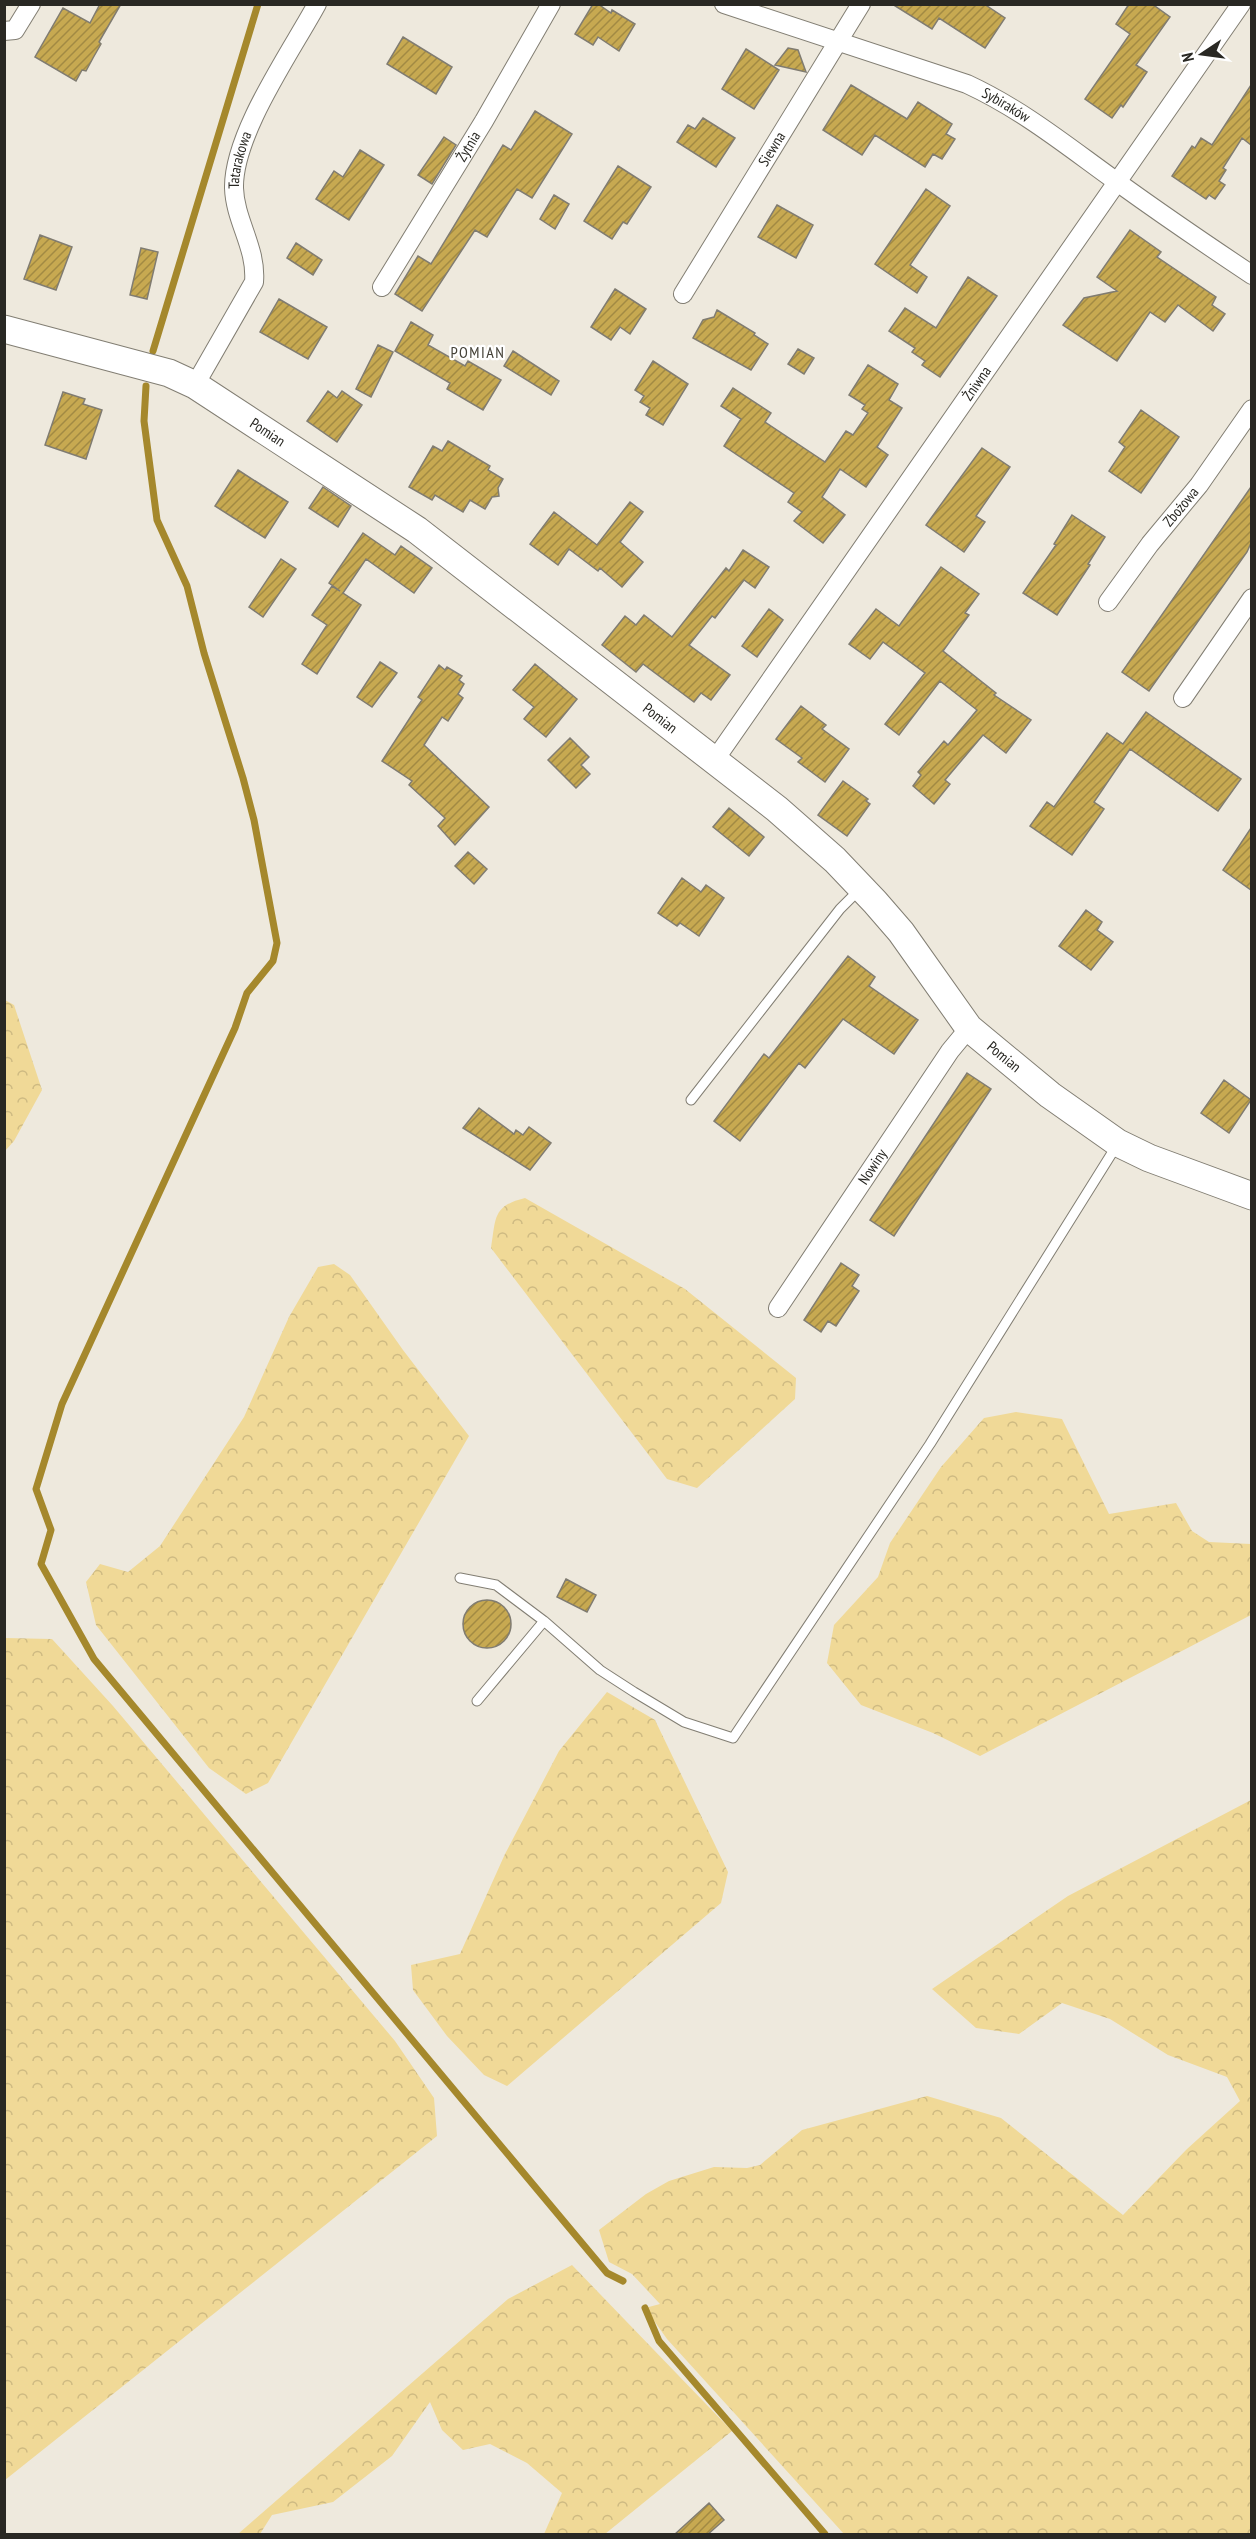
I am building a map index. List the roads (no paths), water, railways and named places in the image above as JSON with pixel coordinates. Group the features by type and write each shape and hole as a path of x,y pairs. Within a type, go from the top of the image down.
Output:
{"street":[{"path":"4,31 15,30 31,4"},
{"name":"Tatarakowa","path":"195,385 254,282 255,265 236,206 234,186 244,141 259,108 317,4"},
{"name":"Żytnia","path":"382,287 484,122 551,4"},
{"name":"Sybiraków","path":"724,4 836,43 967,84 1001,100 1034,120 1118,183 1251,275"},
{"name":"Siewna","path":"683,294 861,4"},
{"name":"Żniwna","path":"714,761 1241,4"},
{"name":"Pomian","path":"4,329 169,373 195,385 417,530 777,809 862,887 901,932 969,1029 1050,1095 1118,1143 1149,1158 1251,1196"},
{"name":"Zbożowa","path":"1108,602 1150,544 1198,485 1251,409"},
{"path":"1183,698 1251,598"},
{"name":"Nowiny","path":"778,1308 950,1051 969,1029"}],"lane":[{"path":"691,1100 840,909 862,887"},
{"path":"460,1578 496,1585 544,1621 600,1670 634,1692 684,1722 733,1738 930,1444 1118,1143"},
{"path":"477,1701 544,1621"}],"waterway":[{"path":"153,351 258,4"},
{"path":"146,386 144,421 157,520 187,586 204,653 243,778 254,820 277,943 273,961 247,993 235,1028 62,1404 36,1489 51,1530 41,1564 94,1659 607,2273 623,2281"},
{"path":"645,2308 659,2341 825,2534"}],"district":[{"name":"POMIAN","path":"478,352"}]}
